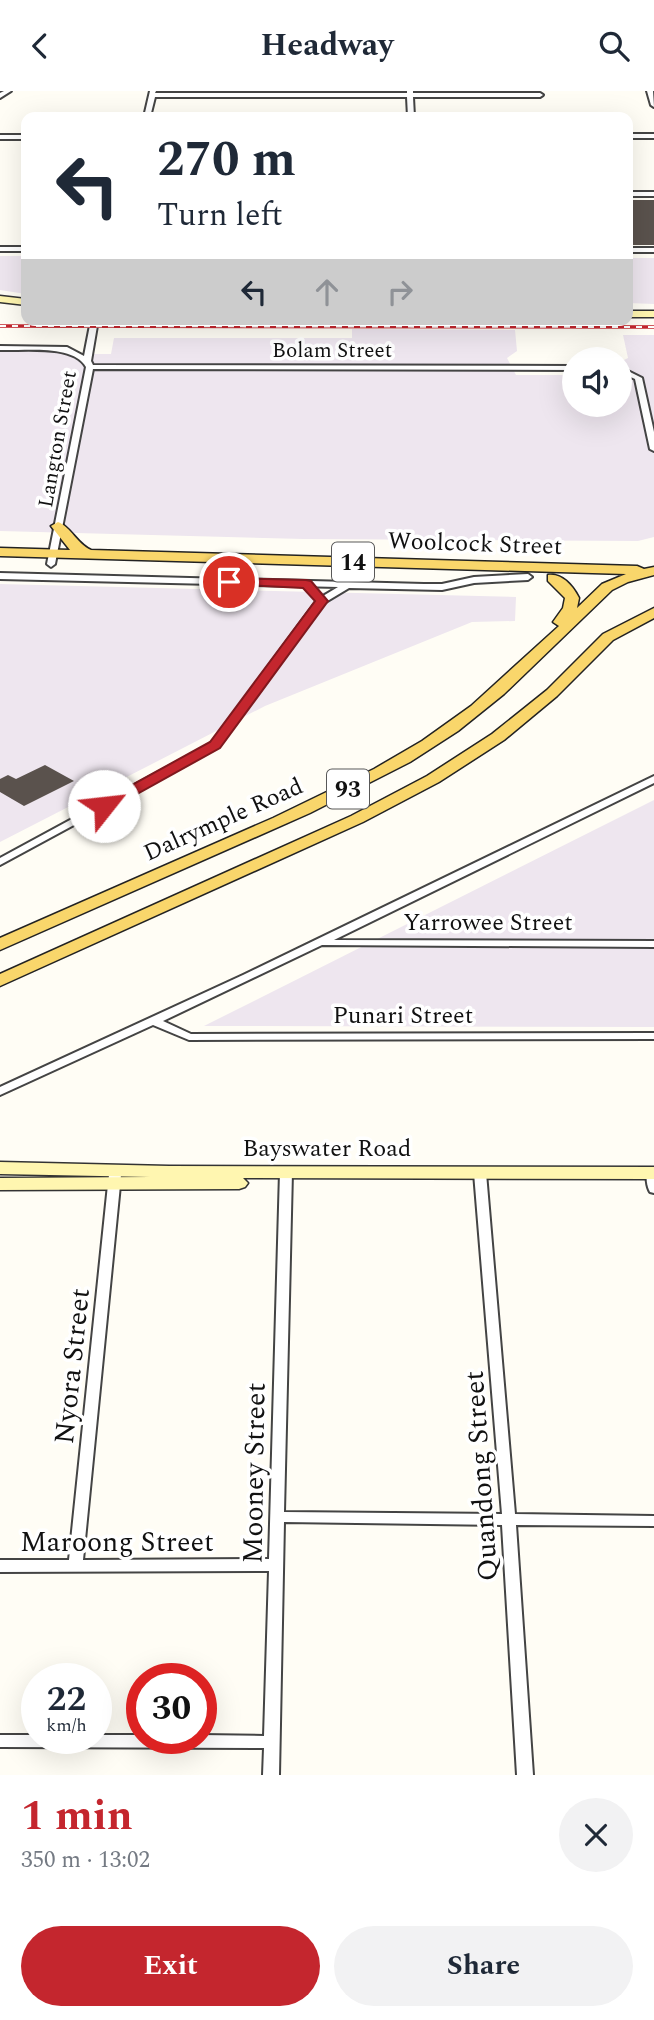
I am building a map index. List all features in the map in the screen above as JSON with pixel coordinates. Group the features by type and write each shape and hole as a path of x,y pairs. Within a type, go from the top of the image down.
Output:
{"main road":[{"path":"0,299 21,301"},
{"path":"633,316 654,316"},
{"path":"58,526 77,549 87,554"},
{"name":"Woolcock Street","path":"0,552 52,559 623,579"},
{"name":"Woolcock Street","path":"0,562 87,554 654,574"},
{"name":"Dalrymple Road","path":"0,945 365,780 429,744 474,712 607,587 623,579 654,574"},
{"path":"529,660 572,607 570,591 553,578"},
{"name":"93","path":"0,981 357,819 433,779 520,720 552,694 608,637 654,612"},
{"path":"206,853 232,876"},
{"name":"Bayswater Road","path":"0,1168 115,1177"},
{"name":"Bayswater Road","path":"0,1184 115,1177 653,1180"}],"street":[{"path":"0,96 8,91"},
{"path":"148,112 153,93 540,95"},
{"path":"410,93 411,112"},
{"path":"652,94 654,105"},
{"path":"633,136 654,136"},
{"path":"0,137 21,137"},
{"path":"633,194 654,194"},
{"path":"0,249 21,249"},
{"path":"633,250 654,250"},
{"name":"Langton Street","path":"52,559 94,326"},
{"name":"Bolam Street","path":"0,348 67,349 82,355 88,364 562,368"},
{"path":"632,375 638,378 654,449"},
{"path":"0,576 442,587 474,580 528,577"},
{"path":"306,584 321,601"},
{"path":"0,862 215,745 321,601 348,585"},
{"path":"0,1091 322,943 654,779"},
{"name":"Yarrowee Street","path":"322,943 654,944"},
{"name":"Punari Street","path":"155,1022 188,1037 654,1036"},
{"name":"Nyora Street","path":"75,1566 115,1177"},
{"name":"Mooney Street","path":"271,1775 286,1177"},
{"name":"Quandong Street","path":"481,1178 509,1521 525,1775"},
{"path":"277,1517 654,1521"},
{"name":"Maroong Street","path":"0,1566 275,1565"},
{"path":"0,1741 272,1742"}],"shaded area":[{"path":"0,256 21,256 21,293 0,290"},
{"path":"633,258 654,258 654,304 633,303"},
{"path":"352,329 515,330 517,351 507,358 516,375 562,375 562,417 632,417 632,347 626,347 623,335 654,335 654,537 638,541 304,539 0,531 0,350 111,354 114,338 352,338"},
{"path":"0,584 516,597 515,621 472,622 265,706 0,842"},
{"path":"654,800 654,1027 204,1026"}],"building":[{"path":"633,200 654,200 654,245 633,245"},
{"path":"45,765 74,781 24,806 0,792 0,779 8,775 16,779"}],"railway":[{"path":"0,326 654,327"}],"route":[{"path":"104,806 215,745 321,601 306,584 229,582"}]}
